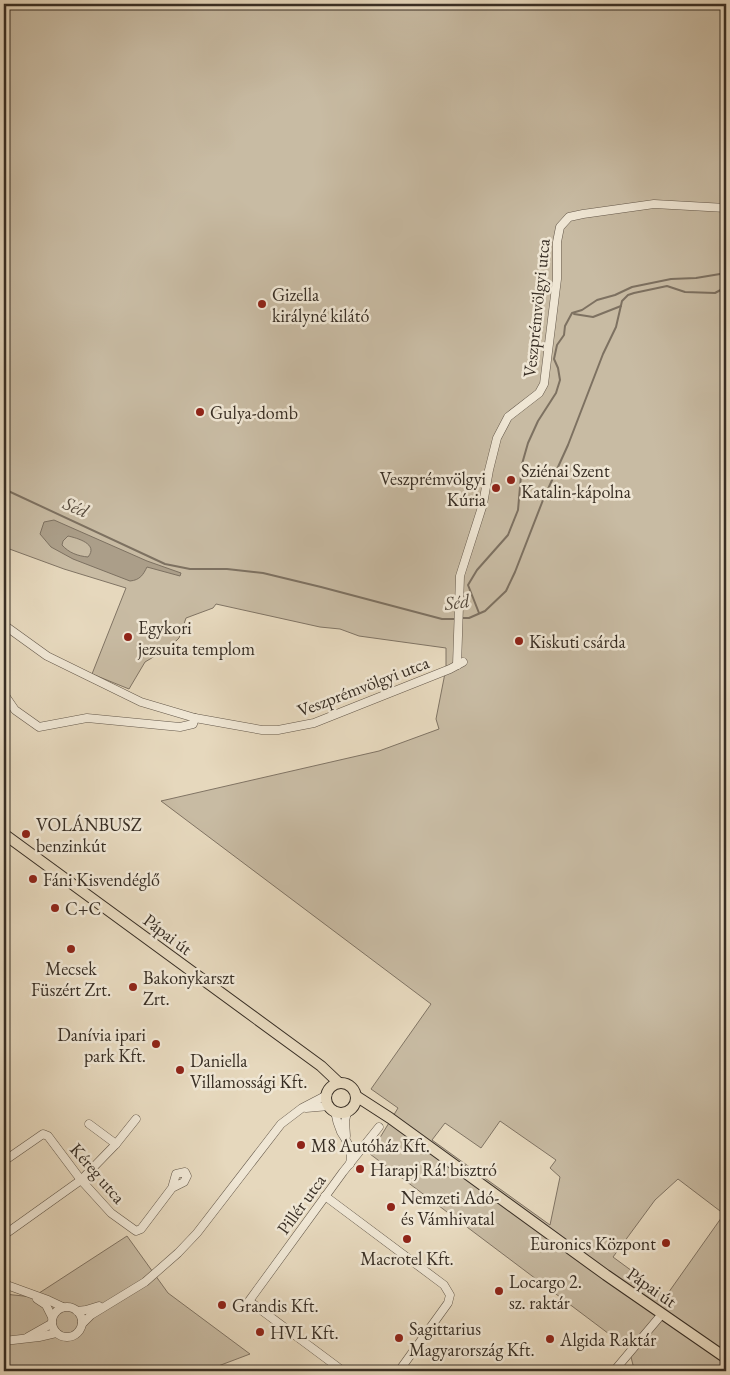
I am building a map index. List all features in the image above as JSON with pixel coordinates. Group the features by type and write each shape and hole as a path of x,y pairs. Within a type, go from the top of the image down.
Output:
{"main road":[{"name":"Pápai út","path":"4,834 313,1061 339,1083"},
{"name":"Pápai út","path":"313,1061 326,1080 330,1101"},
{"path":"339,1083 345,1083 352,1087 356,1096 356,1102 350,1110 343,1113 330,1101 339,1083"},
{"name":"Pápai út","path":"356,1096 390,1118 726,1358"},
{"name":"Pápai út","path":"350,1110 362,1109 390,1118"}],"street":[{"name":"Veszprémvölgyi utca","path":"4,625 47,656 131,697 195,718 262,730 295,727 314,722 460,664 458,613 460,576 483,504 497,438 508,417 539,393 544,384 554,314 557,279 557,242 560,227 569,217 643,206 668,204 683,207 726,208"},
{"path":"4,694 15,710 39,727 87,718 180,726 193,724 195,718"},
{"path":"4,1342 56,1333 64,1337 74,1335 89,1317 144,1282 178,1253 197,1233 281,1124 302,1108 330,1101 340,1130 347,1140"},
{"path":"349,1166 352,1154 344,1126 350,1110"},
{"path":"4,1235 81,1180 116,1144 136,1119"},
{"path":"89,1124 116,1144"},
{"name":"Pillér utca","path":"343,1371 249,1301 325,1196 379,1127"},
{"name":"Kéreg utca","path":"4,1161 43,1134 48,1136 81,1180 111,1212 136,1231 141,1229 172,1188"},
{"path":"325,1196 444,1285 450,1295 448,1303 399,1371"},
{"path":"4,1284 48,1300 62,1308"},
{"path":"31,1294 46,1305 56,1333"},
{"path":"77,1311 110,1303"},
{"path":"19,1340 52,1320 56,1311 62,1308 70,1307 77,1311 82,1324"},
{"path":"614,1371 662,1314"}],"shaded area":[{"path":"4,4 726,4 726,1371 641,1371 633,1365 629,1349 370,1154 398,1108 371,1089 431,1004 161,801 379,751 439,729 436,719 446,668 446,648 359,636 340,629 320,627 216,604 213,608 186,618 179,638 170,647 145,662 129,689 92,674 126,588 64,569 4,547","holes":["500,1121 556,1160 550,1168 560,1177 550,1225 432,1140 445,1123 481,1148","678,1179 724,1214 666,1296 613,1257 655,1200"]},
{"path":"54,520 147,561 181,573 180,576 147,567 141,577 130,581 73,559 51,547 40,534 44,522","holes":["68,536 86,542 89,545 91,552 88,557 74,554 62,545"]},
{"path":"127,1236 168,1293 250,1354 205,1371 4,1371 4,1294 33,1297"}],"waterway":[{"path":"479,613 468,585 477,570 508,535 518,510 522,464 528,443 538,421 556,393 560,380 554,359 557,345 564,335 565,326 572,313 582,310 597,300 615,295 632,287 671,279 696,278 726,273"},
{"name":"Séd","path":"461,618 469,618 485,611 506,591 543,500 568,445 603,354 616,327 622,301 628,295 667,286 685,292 715,293 726,287"},
{"path":"574,314 593,317 621,306"},
{"name":"Séd","path":"4,489 165,564 190,569 227,569 263,573 442,619 456,619"}],"place":[{"name":"Gizella királyné kilátó","path":"262,304"},
{"name":"Gulya-domb","path":"200,412"},
{"name":"Sziénai Szent Katalin-kápolna","path":"511,480"},
{"name":"Veszprémvölgyi Kúria","path":"496,488"},
{"name":"Egykori jezsuita templom","path":"128,637"},
{"name":"Kiskuti csárda","path":"519,641"},
{"name":"VOLÁNBUSZ benzinkút","path":"26,834"},
{"name":"Fáni Kisvendéglő","path":"33,879"},
{"name":"C+C","path":"55,908"},
{"name":"Mecsek Füszért Zrt.","path":"71,949"},
{"name":"Bakonykarszt Zrt.","path":"133,987"},
{"name":"Danívia ipari park Kft.","path":"156,1044"},
{"name":"Daniella Villamossági Kft.","path":"180,1070"},
{"name":"M8 Autóház Kft.","path":"301,1145"},
{"name":"Harapj Rá! bisztró","path":"360,1169"},
{"name":"Nemzeti Adó- és Vámhivatal","path":"391,1207"},
{"name":"Macrotel Kft.","path":"407,1239"},
{"name":"Euronics Központ","path":"666,1243"},
{"name":"Locargo 2. sz. raktár","path":"499,1291"},
{"name":"Grandis Kft.","path":"222,1305"},
{"name":"HVL Kft.","path":"260,1332"},
{"name":"Sagittarius Magyarország Kft.","path":"399,1338"},
{"name":"Algida Raktár","path":"550,1339"}]}
